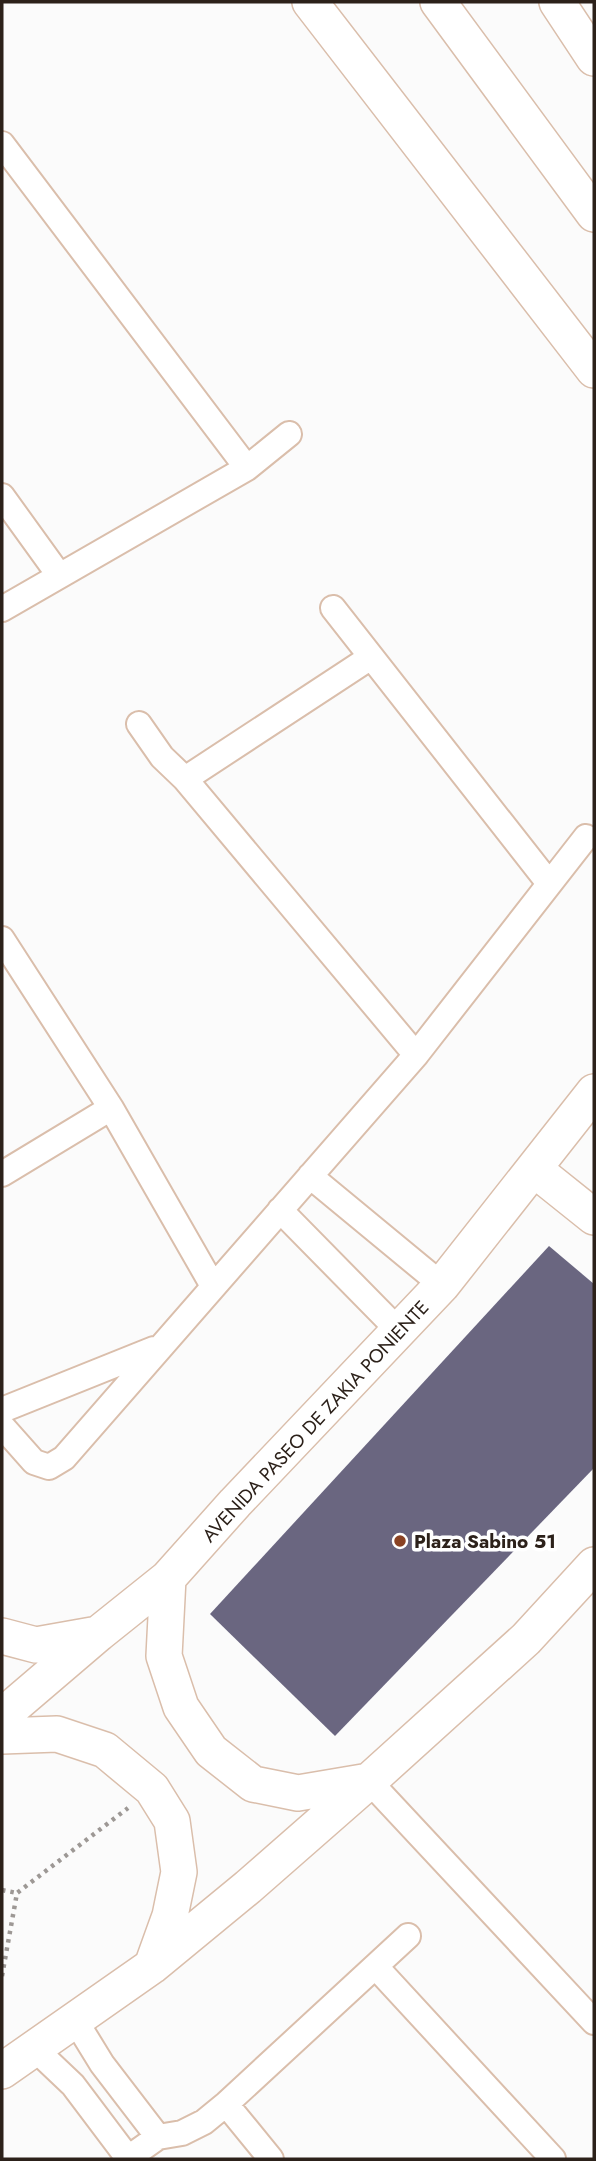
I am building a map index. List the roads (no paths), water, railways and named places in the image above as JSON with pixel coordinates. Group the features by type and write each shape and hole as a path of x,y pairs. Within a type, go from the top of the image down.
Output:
{"street":[{"path":"310,2 594,370"},
{"path":"340,2 420,108 540,298"},
{"path":"438,2 594,214"},
{"path":"557,2 594,58"},
{"path":"573,2 594,24"},
{"path":"2,144 247,468"},
{"path":"2,609 247,468 289,434"},
{"path":"2,496 59,575"},
{"path":"333,608 548,882"},
{"path":"185,779 371,657"},
{"path":"139,724 162,757 185,779 416,1055"},
{"path":"2,1426 34,1462 49,1466 64,1458 416,1055 548,882 586,837"},
{"path":"2,939 111,1108 213,1286"},
{"name":"AVENIDA PASEO DE ZAKIA PONIENTE","path":"2,1716 168,1577 442,1286 594,1092"},
{"path":"2,1174 111,1108"},
{"path":"534,1169 594,1217"},
{"path":"310,1176 442,1286"},
{"path":"280,1210 399,1331"},
{"path":"2,1410 159,1348"},
{"path":"2,2071 152,1966 248,1887 369,1782 526,1639 594,1565"},
{"path":"168,1577 164,1656 181,1707 211,1751 253,1784 298,1793 369,1782"},
{"path":"2,1636 36,1645 98,1634"},
{"path":"2,1736 57,1734 105,1750 152,1789 172,1821 179,1872 170,1916 152,1966"},
{"path":"369,1782 594,2022"},
{"path":"34,2048 73,2085 128,2159 158,2137 182,2133 204,2122 408,1936"},
{"path":"376,1967 552,2159"},
{"path":"75,2020 102,2064 158,2137"},
{"path":"226,2104 271,2159"}],"place":[{"name":"Plaza Sabino 51","path":"400,1541"}]}
